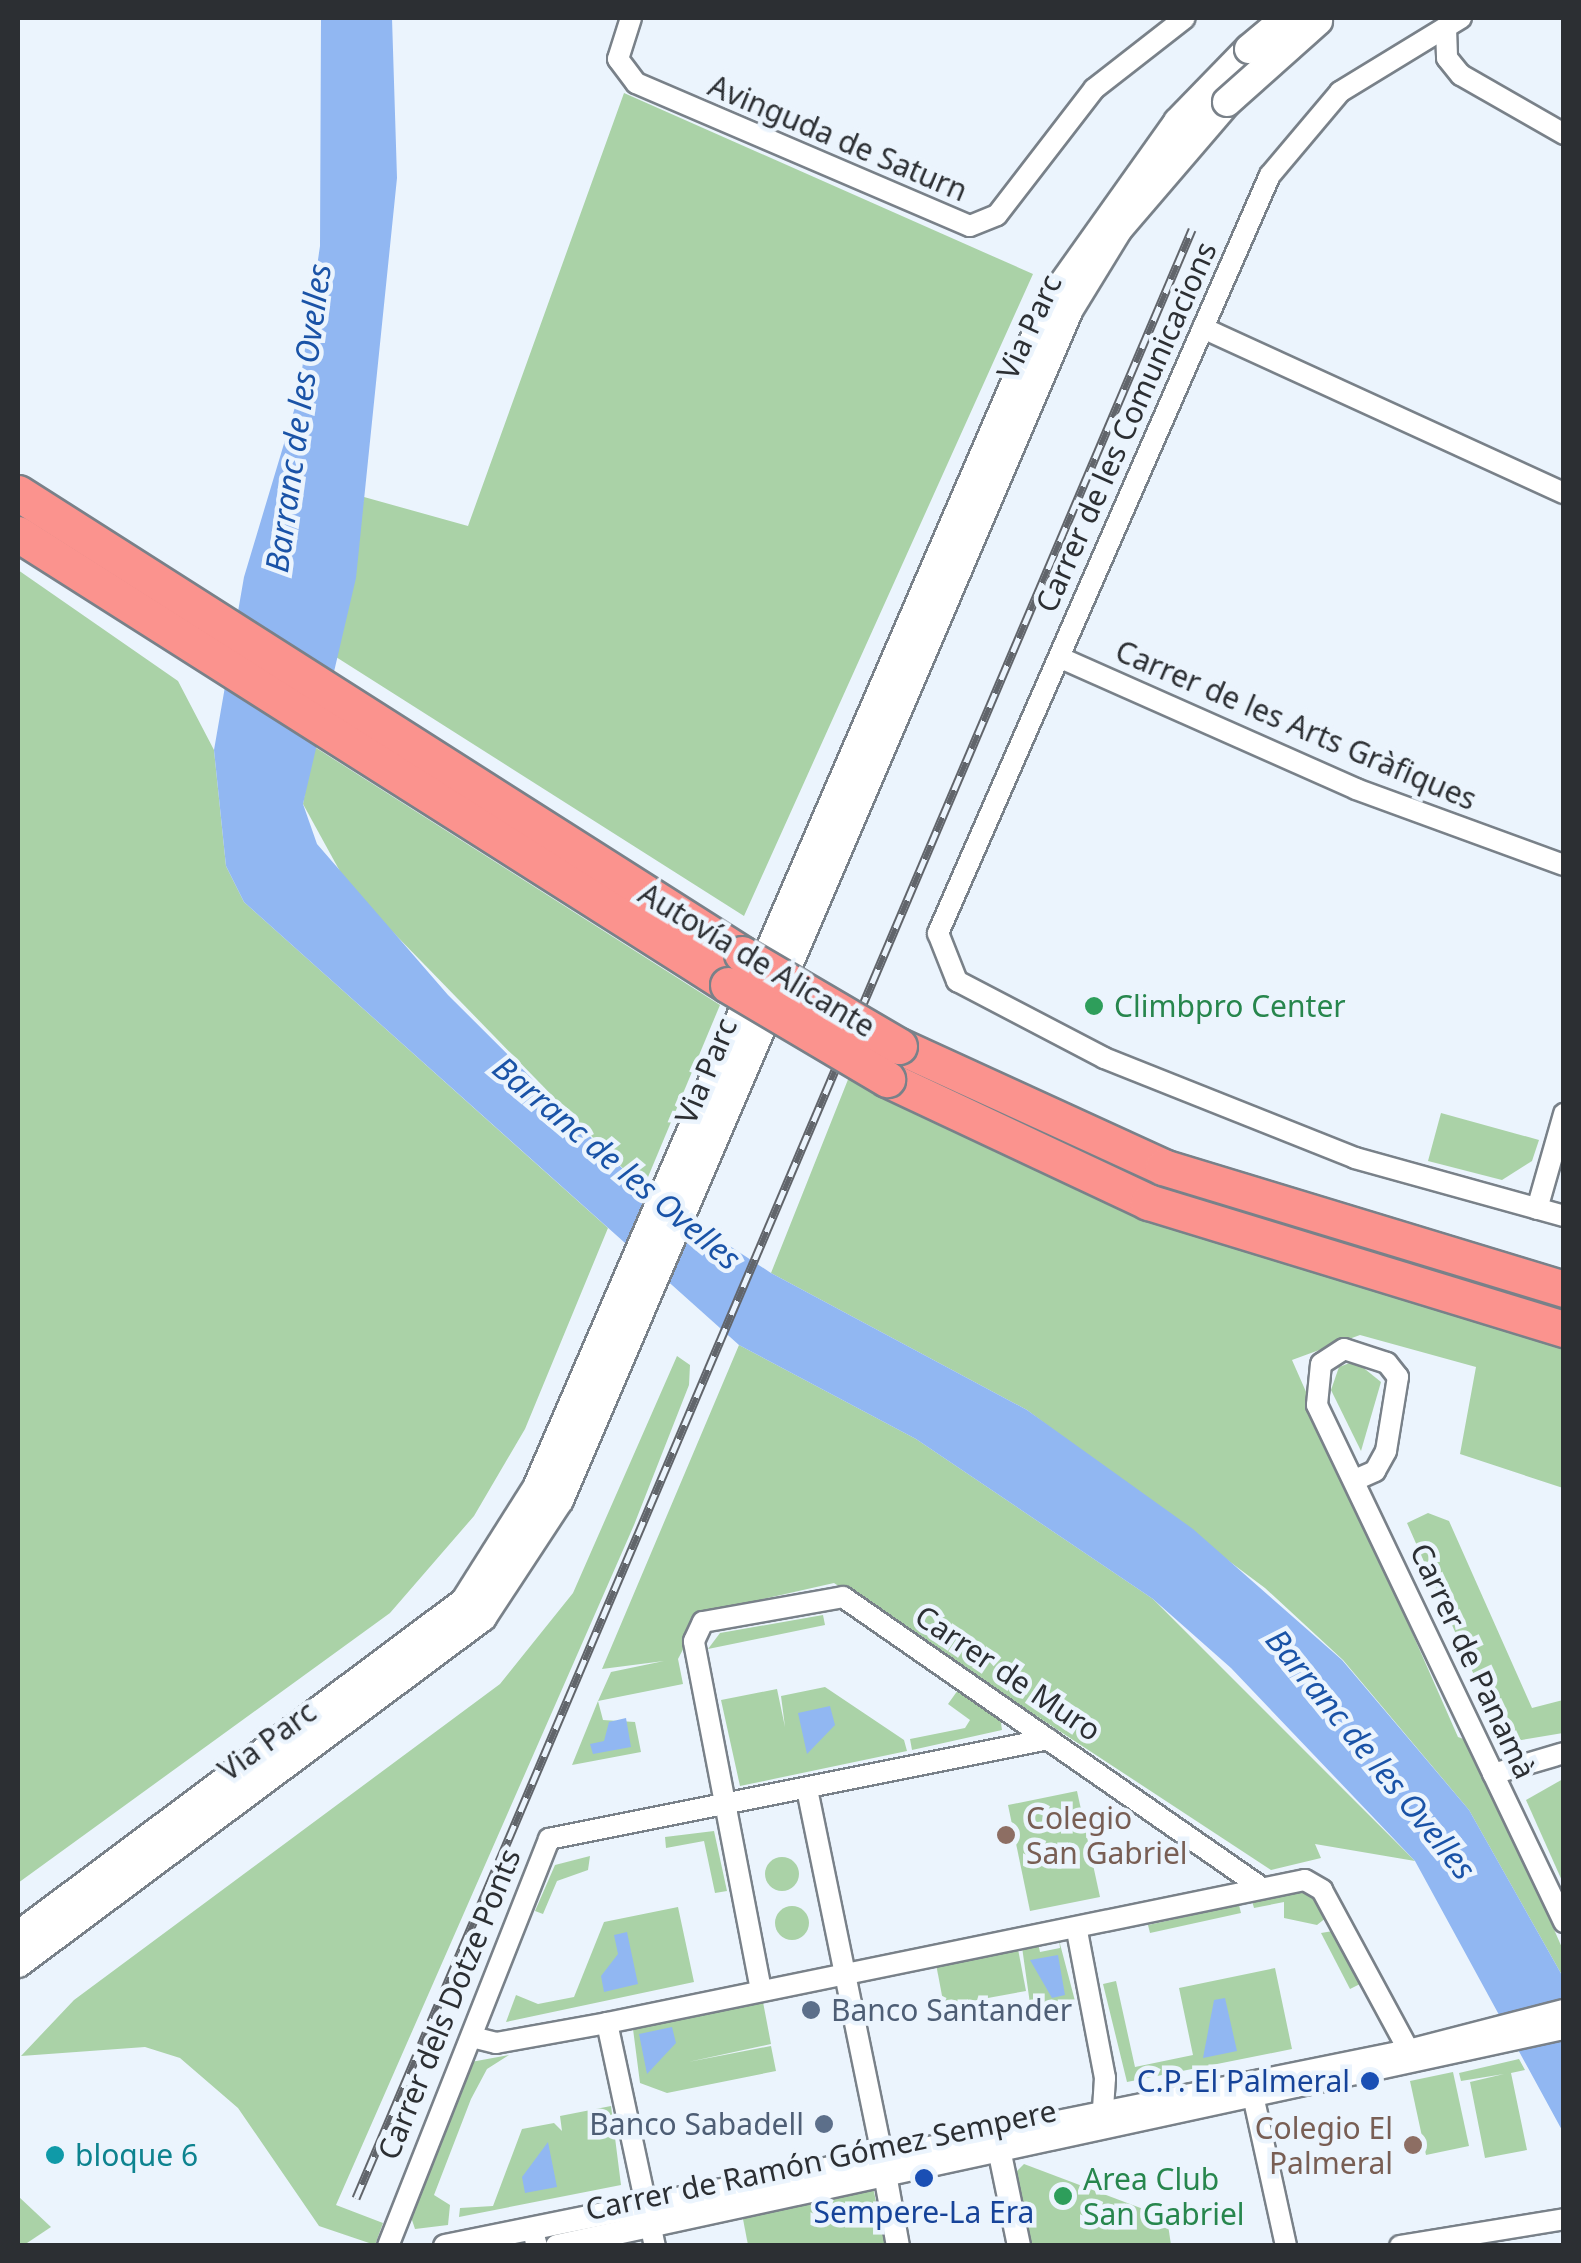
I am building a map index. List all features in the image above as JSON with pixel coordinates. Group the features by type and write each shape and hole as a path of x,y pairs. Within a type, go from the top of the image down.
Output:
{"highway":[{"name":"Autovía de Alicante","path":"18,493 364,713 735,969"},
{"name":"Autovía de Alicante","path":"18,534 355,748 893,1063 1148,1202 1564,1330"},
{"name":"Autovía de Alicante","path":"893,1063 1163,1167 1564,1289"}],"main road":[{"name":"Via Parc","path":"18,1936 465,1602 536,1488 625,1312 1051,301 1168,136 1250,49 1286,18"},
{"name":"Via Parc","path":"711,1112 1069,309 1118,229 1227,102 1320,19"},
{"name":"Via Parc","path":"18,1962 482,1617 559,1500 625,1312"}],"street":[{"name":"Avinguda de Saturn","path":"631,18 618,59 636,83 970,226 997,215 1094,90 1184,18"},
{"path":"1454,23 1447,58 1462,75 1564,134"},
{"name":"Carrer de les Comunicacions","path":"1454,23 1340,92 1287,148 1204,328 1063,658 1030,712 938,933 956,982 1104,1058 1355,1158 1537,1209"},
{"path":"1204,328 1564,493"},
{"name":"Carrer de les Arts Gràfiques","path":"1063,658 1356,789 1564,865"},
{"path":"1564,1114 1537,1209 1564,1216"},
{"name":"Carrer de Panamà","path":"1355,1480 1375,1471 1386,1451 1398,1376 1387,1362 1344,1349 1314,1382 1355,1480 1564,1922"},
{"name":"Carrer de Muro","path":"724,1804 697,1628 843,1596 1262,1888"},
{"path":"761,1990 724,1804 1048,1739"},
{"path":"1493,1774 1564,1753"},
{"path":"807,1788 898,2246"},
{"name":"Carrer dels Dotze Ponts","path":"388,2246 549,1839 724,1804"},
{"path":"472,2037 496,2043 607,2023 1076,1930 1305,1880 1322,1890 1409,2051"},
{"path":"1076,1930 1103,2123"},
{"name":"Carrer de Ramón Gómez Sempere","path":"543,2243 651,2225 884,2168 1258,2090 1484,2051 1564,2011"},
{"path":"607,2023 651,2225"},
{"name":"Carrer de Ramón Gómez Sempere","path":"1258,2090 1409,2051 1564,2028"},
{"name":"Carrer de Ramón Gómez Sempere","path":"1409,2051 1484,2051"},
{"path":"1258,2090 1286,2246"},
{"name":"Carrer de Ramón Gómez Sempere","path":"884,2168 1000,2154 1103,2123"},
{"path":"1000,2154 1019,2246"},
{"name":"Carrer de Ramón Gómez Sempere","path":"445,2246 614,2212 651,2225"},
{"name":"Carrer de Ramón Gómez Sempere","path":"543,2243 614,2212"},
{"path":"1400,2246 1504,2224 1564,2219"},
{"path":"1504,2224 1510,2246"}],"green space":[{"path":"624,93 1033,274 744,916 336,657 364,497 468,526"},
{"path":"18,570 178,681 214,750 226,866 244,902 608,1228 525,1429 474,1516 390,1613 18,1883"},
{"path":"313,746 720,1005 643,1189 348,886 303,804"},
{"path":"849,1077 1183,1232 1563,1345 1563,1488 1460,1454 1476,1367 1360,1335 1292,1360 1458,1737 1472,1742 1563,1950 1563,1977 1469,1810 1343,1660 1265,1588 1027,1410 771,1273"},
{"path":"1441,1113 1539,1140 1532,1161 1502,1180 1428,1161"},
{"path":"739,1345 916,1439 1153,1599 1415,1861 1315,1844 1321,1858 1271,1870 834,1583 702,1613 678,1659 683,1684 598,1701 611,1672 664,1661 602,1669"},
{"path":"677,1356 690,1365 689,1385 634,1525 336,2205 383,2223 375,2245 319,2226 238,2108 180,2058 145,2047 21,2056 74,2000 500,1684 573,1593"},
{"path":"1355,1361 1381,1382 1361,1451 1331,1390 1339,1367"},
{"path":"1428,1513 1449,1521 1532,1708 1563,1700 1563,1733 1504,1743 1407,1523"},
{"path":"823,1615 825,1625 708,1649 720,1633"},
{"path":"825,1687 904,1740 907,1751 740,1786 721,1700 777,1689 785,1727 781,1696"},
{"path":"958,1690 1000,1716 1002,1730 912,1750 910,1739 965,1728 970,1720 948,1704"},
{"path":"598,1701 603,1720 635,1722 641,1752 572,1765"},
{"path":"1564,1779 1563,1883 1526,1800"},
{"path":"1077,1791 1100,1897 1030,1911 1008,1805"},
{"path":"714,1831 727,1891 715,1893 704,1841 666,1848 665,1837"},
{"path":"590,1856 588,1870 557,1881 543,1914 535,1911 555,1865"},
{"path":"782,1857 794,1862 799,1874 794,1886 782,1891 770,1886 765,1874 770,1862"},
{"path":"1311,1890 1327,1917 1317,1925 1284,1918 1284,1902 1254,1908 1252,1901"},
{"path":"1239,1905 1241,1913 1150,1933 1148,1925"},
{"path":"792,1906 804,1911 809,1923 804,1935 792,1940 780,1935 775,1923 780,1911"},
{"path":"678,1907 694,1982 506,2022 516,1995 538,2004 574,1997 604,1922"},
{"path":"1333,1931 1360,1984 1350,1989 1321,1933"},
{"path":"1059,1940 1075,2001 1032,2018 1022,1947 1038,1943 1040,1952 1060,1948"},
{"path":"1018,1949 1026,1991 944,2006 936,1964"},
{"path":"1275,1968 1292,2049 1127,2082 1103,1984 1116,1981 1135,2067 1193,2055 1179,1988"},
{"path":"763,2002 771,2044 688,2062 771,2046 776,2071 667,2093 640,2083 633,2029"},
{"path":"509,2055 487,2069 471,2099 434,2195 450,2205 448,2225 415,2229 411,2217 471,2062"},
{"path":"1519,2059 1525,2070 1511,2073 1527,2150 1485,2158 1470,2082 1504,2074 1461,2081 1459,2073"},
{"path":"1453,2072 1469,2146 1426,2155 1410,2081"},
{"path":"611,2106 621,2185 459,2217 460,2208 493,2206 522,2129 554,2123 562,2131 560,2116"},
{"name":"Area Club San Gabriel","path":"1024,2164 1167,2218 1171,2245 1028,2245 1014,2174"},
{"path":"873,2187 885,2245 748,2245 742,2214"},
{"path":"18,2196 51,2227 24,2245 18,2245"}],"water":[{"name":"Barranc de les Ovelles","path":"321,18 392,18 397,178 356,578 303,804 317,844 448,995 643,1189 771,1273 1027,1410 1193,1529 1342,1660 1469,1810 1563,1977 1563,2132 1415,1861 1231,1668 1153,1599 916,1439 739,1345 244,902 226,866 214,750 244,577 298,397 320,246"},
{"path":"830,1706 835,1725 807,1754 798,1713"},
{"path":"626,1718 631,1747 593,1754 590,1744 604,1741 609,1722"},
{"path":"627,1932 638,1984 604,1992 601,1976 618,1954 614,1935"},
{"path":"1058,1955 1065,1995 1052,1998 1030,1960"},
{"path":"1225,1998 1237,2051 1203,2058 1214,2000"},
{"path":"672,2027 676,2043 647,2074 639,2034"},
{"path":"548,2142 557,2187 525,2193 522,2177"}],"railway":[{"path":"356,2198 1192,229"}],"place":[{"name":"Climbpro Center","path":"1094,1006"},
{"name":"Colegio San Gabriel","path":"1006,1835"},
{"name":"Banco Santander","path":"811,2010"},
{"name":"C.P. El Palmeral","path":"1370,2081"},
{"name":"Banco Sabadell","path":"824,2124"},
{"name":"Colegio El Palmeral","path":"1413,2145"},
{"name":"bloque 6","path":"55,2155"},
{"name":"Sempere-La Era","path":"924,2178"},
{"name":"Area Club San Gabriel","path":"1063,2196"}]}
